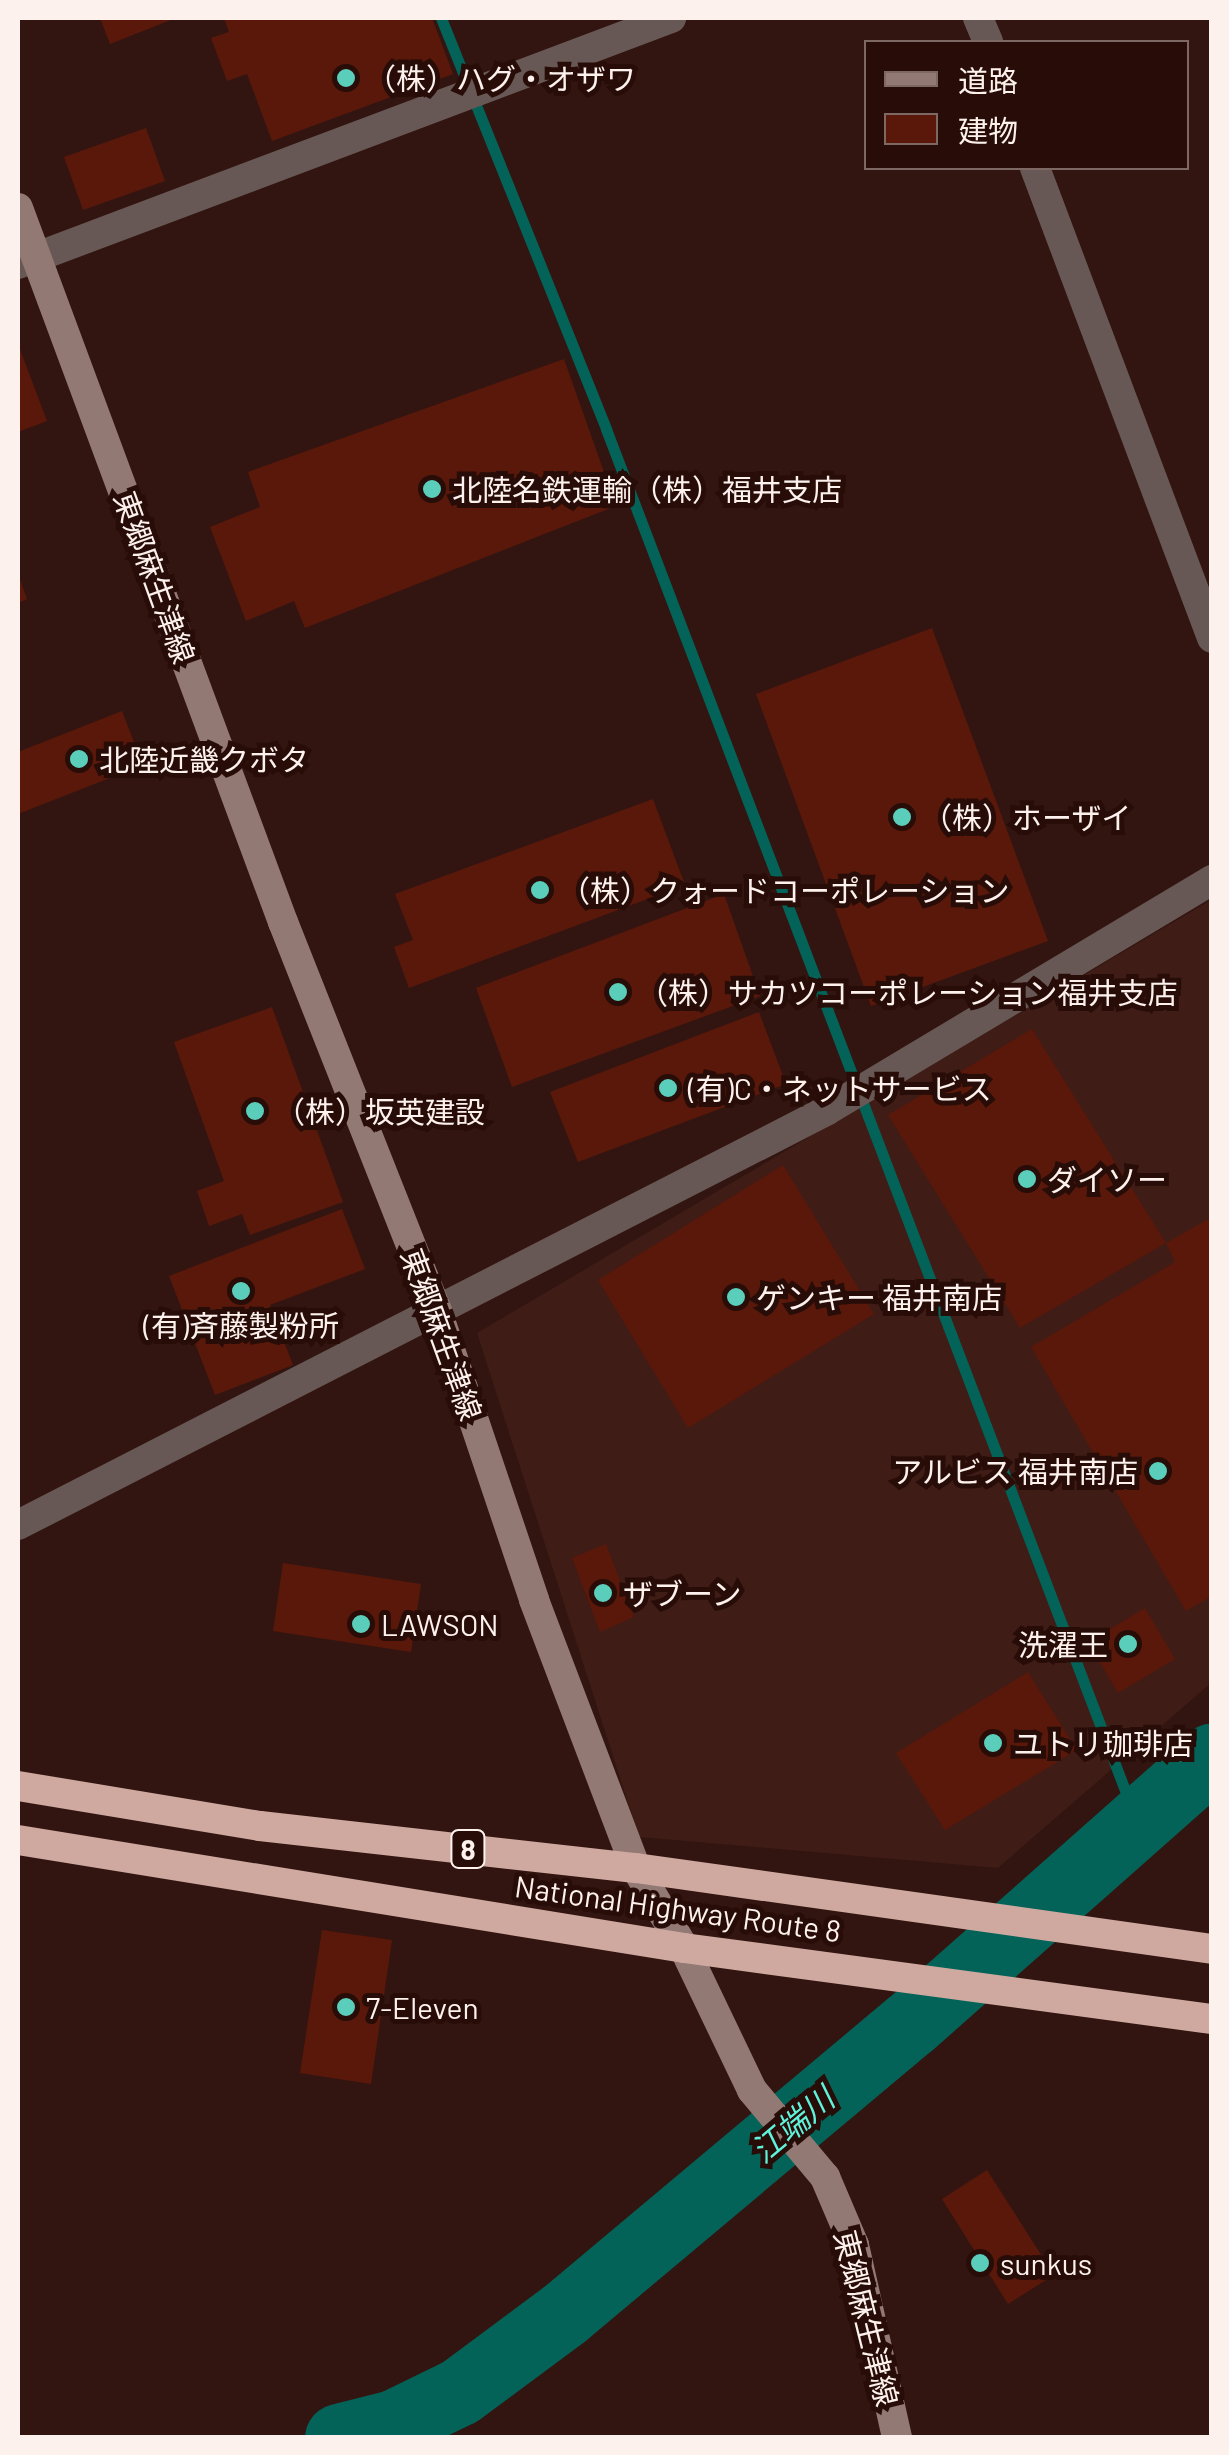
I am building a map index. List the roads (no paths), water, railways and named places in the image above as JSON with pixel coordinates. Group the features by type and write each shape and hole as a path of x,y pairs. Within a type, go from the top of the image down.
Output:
{"highway":[{"name":"National Highway Route 8","path":"18,1786 260,1826 636,1868 1212,1949"},
{"name":"National Highway Route 8","path":"18,1840 684,1948 893,1972 1212,2019"}],"main road":[{"name":"東郷麻生津線","path":"18,208 27,260 282,922 437,1311 534,1600 636,1868 684,1948 752,2090 824,2178 854,2245 897,2438"}],"street":[{"path":"27,260 671,18"},
{"path":"1036,170 1212,638"},
{"path":"18,1525 826,1111 1212,880"}],"waterway":[{"path":"441,18 606,429 1137,1822"},
{"name":"江端川","path":"339,2438 394,2424 460,2392 565,2314 911,2024 1212,1758"}],"place":[{"name":"（株）ハグ・オザワ","path":"346,78"},
{"name":"北陸名鉄運輸（株）福井支店","path":"432,489"},
{"name":"北陸近畿クボタ","path":"79,759"},
{"name":"（株）ホーザイ","path":"902,817"},
{"name":"（株）クォードコーポレーション","path":"540,890"},
{"name":"（株）サカツコーポレーション福井支店","path":"618,992"},
{"name":"(有)C・ネットサービス","path":"668,1088"},
{"name":"（株）坂英建設","path":"255,1111"},
{"name":"ダイソー","path":"1027,1179"},
{"name":"(有)斉藤製粉所","path":"241,1291"},
{"name":"ゲンキー 福井南店","path":"736,1297"},
{"name":"アルビス 福井南店","path":"1158,1471"},
{"name":"ザブーン","path":"603,1593"},
{"name":"LAWSON","path":"361,1624"},
{"name":"洗濯王","path":"1128,1644"},
{"name":"ユトリ珈琲店","path":"993,1743"},
{"name":"7-Eleven","path":"346,2007"},
{"name":"sunkus","path":"980,2263"}]}
